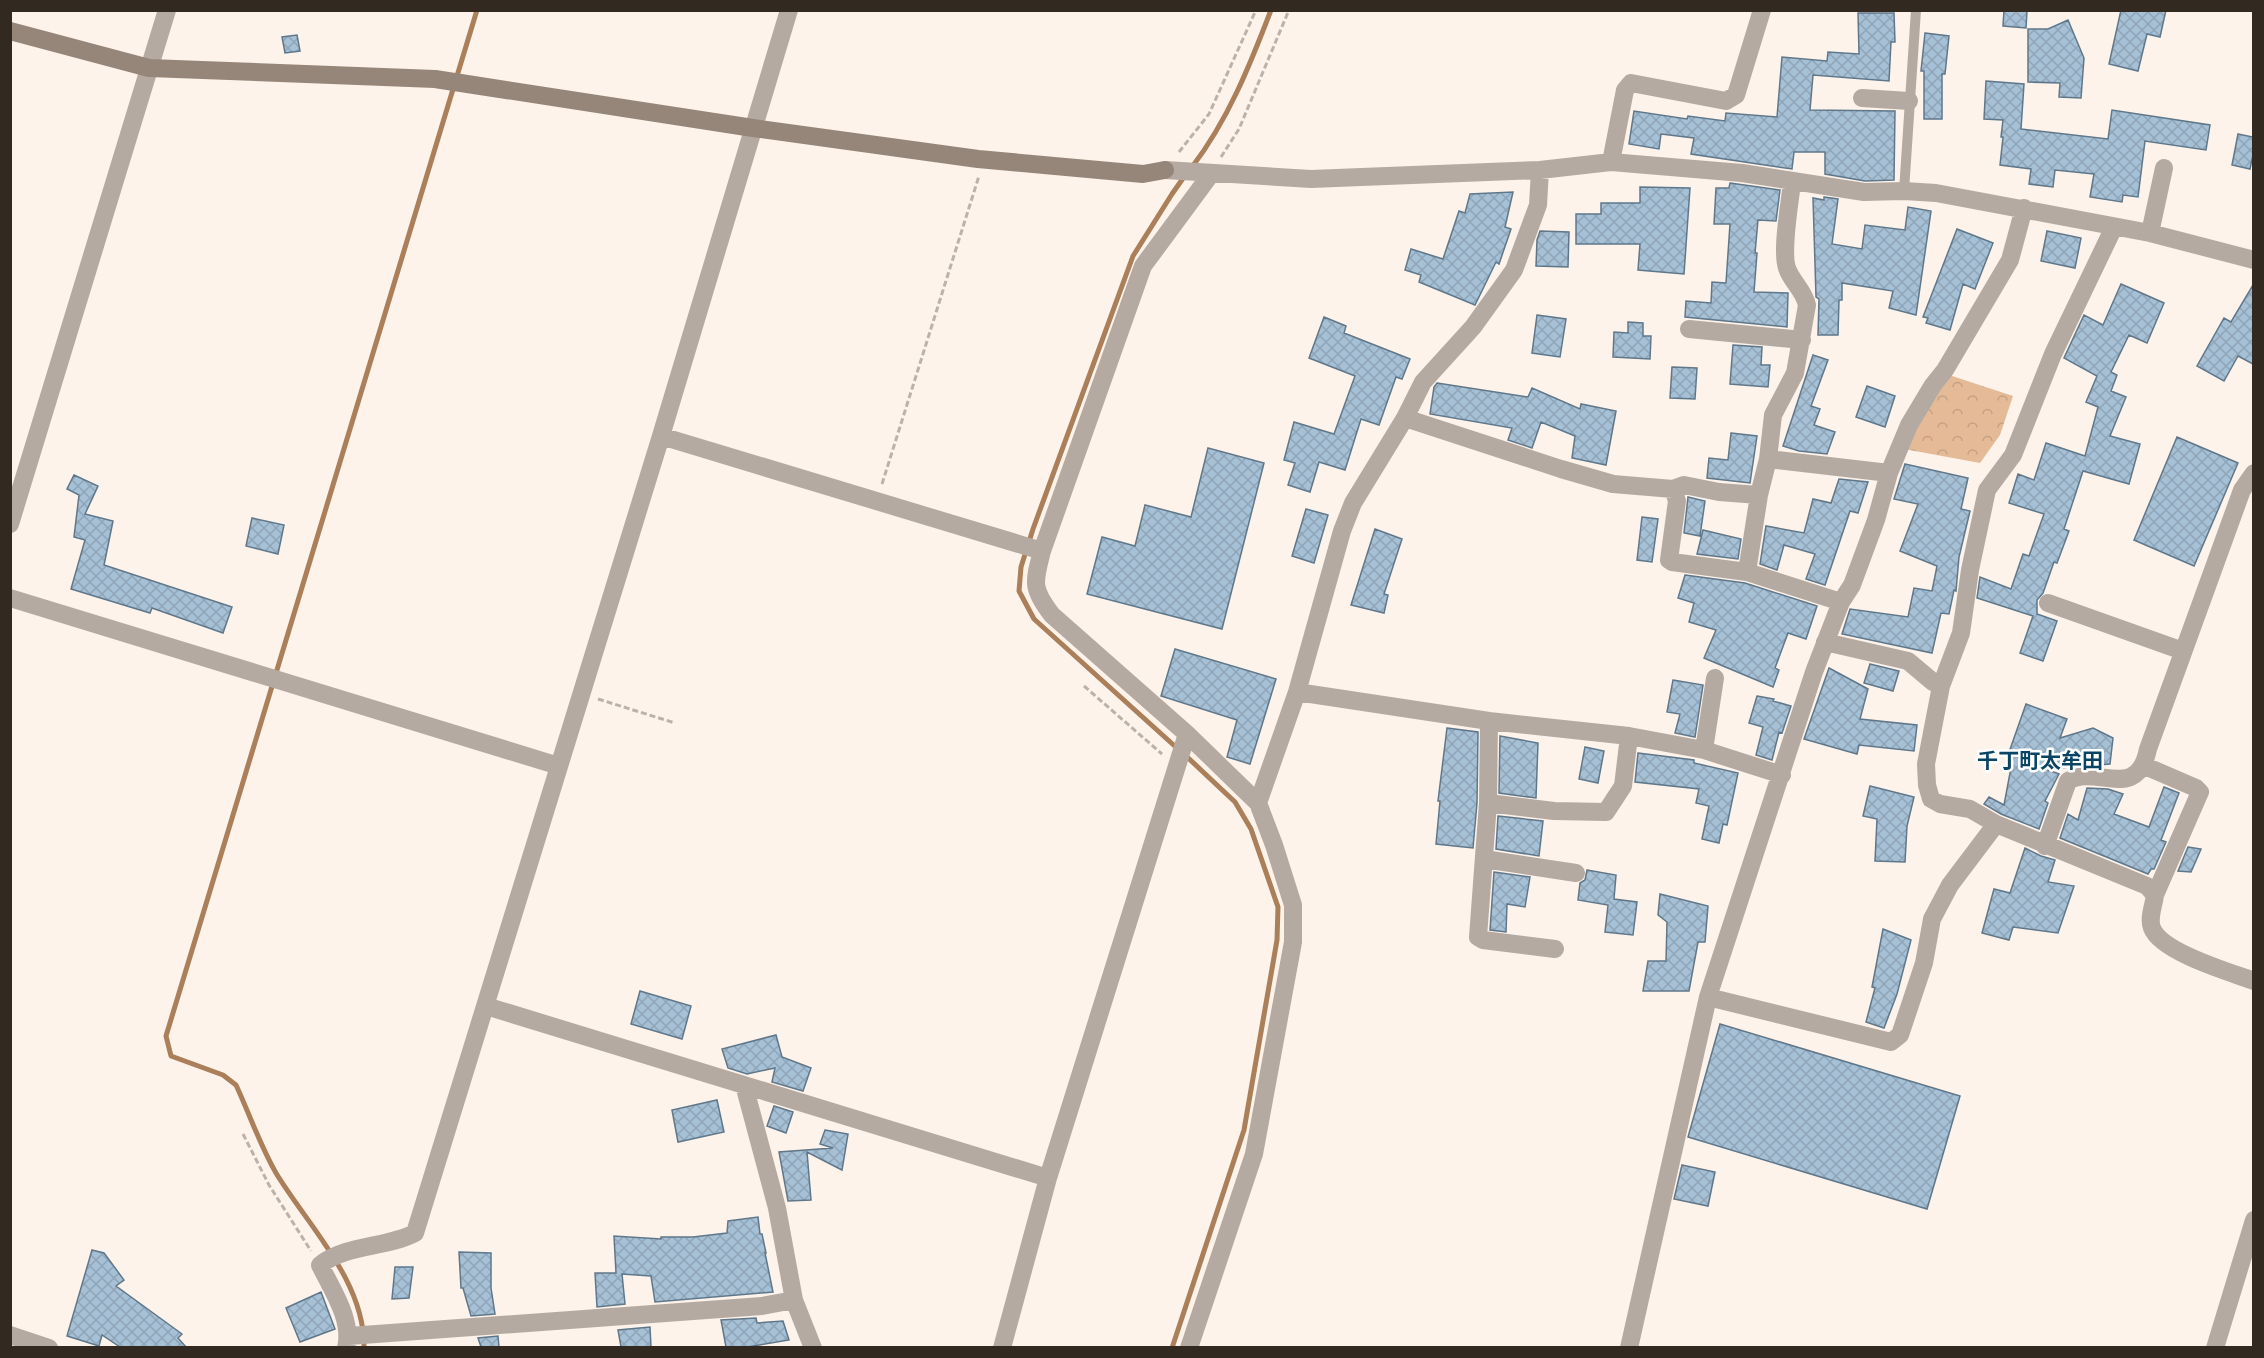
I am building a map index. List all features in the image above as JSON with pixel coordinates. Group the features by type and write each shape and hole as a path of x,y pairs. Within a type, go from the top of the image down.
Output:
{"street":[{"path":"10,524 166,10"},
{"path":"789,10 662,436 415,1233 406,1238 347,1252 322,1264 346,1321 350,1340 380,1334 762,1306 794,1300"},
{"path":"1611,162 1625,90 1631,83 1726,101 1736,95 1762,10"},
{"path":"10,32 149,68 435,79 753,128 984,160 1143,174 1171,170 1311,179 1540,170 1611,162 1742,173 1864,192 1936,193 2150,233 2253,260"},
{"path":"1862,98 1909,101"},
{"path":"2150,233 2164,168"},
{"path":"1258,803 1298,692 1342,531 1353,503 1405,418 1423,382 1473,327 1514,270 1538,205 1540,170"},
{"path":"1189,1347 1254,1154 1293,942 1293,905 1258,803 1052,615 1038,597 1035,579 1040,550 1143,266 1208,174"},
{"path":"1747,572 1759,495 1768,459 1773,415 1795,373 1807,305 1805,295 1787,269 1785,255 1792,182"},
{"path":"1629,1347 1708,997 1825,642 1841,602 1852,585 1876,520 1889,473 1909,425 1932,385 1945,370 2010,260 2024,208"},
{"path":"2114,227 2054,354 2013,455 1987,490 1970,570 1961,633 1941,686 1926,764 1927,785 1931,800 1940,804 1970,809 1996,824 2045,846 2147,886 2155,895"},
{"path":"1689,329 1802,340"},
{"path":"1405,418 1613,484 1672,489 1684,485 1719,492 1759,495"},
{"path":"662,436 1040,550"},
{"path":"1768,459 1889,473"},
{"path":"2045,846 2068,782 2076,777 2122,779 2134,775 2145,766 2148,749 2242,490 2253,473"},
{"path":"1672,489 1677,501 1669,560 1671,562 1747,572 1841,602"},
{"path":"10,598 559,766"},
{"path":"2048,603 2183,651"},
{"path":"1825,642 1908,661 1941,686"},
{"path":"1704,750 1715,678"},
{"path":"1298,692 1490,721 1629,736 1704,750 1782,775"},
{"path":"1490,721 1488,802 1478,937 1483,940 1555,949"},
{"path":"1488,802 1554,811 1606,812 1623,786 1629,736"},
{"path":"1002,1347 1048,1178 1186,738"},
{"path":"2145,766 2196,788 2200,792 2155,895 2151,927 2160,940 2191,958 2253,981"},
{"path":"1708,997 1891,1042 1899,1035 1924,963 1932,919 1950,885 1996,824"},
{"path":"1484,859 1576,873"},
{"path":"486,1006 1048,1178"},
{"path":"744,1085 777,1208 794,1300 813,1347"},
{"path":"2215,1347 2253,1220"},
{"path":"10,1335 50,1347"}],"lane":[{"path":"1904,191 1916,10"}],"path":[{"path":"1171,170 1209,114 1256,10"},
{"path":"1208,174 1239,129 1289,10"},
{"path":"876,501 984,160"},
{"path":"1084,686 1177,765"},
{"path":"582,693 675,723"},
{"path":"243,1134 269,1185 322,1264"}],"green space":[{"path":"1946,374 2013,396 2000,435 1980,463 1904,449"}],"building":[{"path":"2004,10 2027,11 2026,28 2003,26"},
{"path":"2121,10 2166,10 2160,37 2147,34 2138,71 2109,64"},
{"path":"1858,13 1894,13 1895,42 1891,42 1889,81 1813,75 1810,110 1895,111 1894,180 1865,181 1825,174 1825,152 1794,152 1792,169 1691,154 1694,138 1661,134 1659,149 1629,144 1634,111 1687,119 1688,116 1725,121 1726,113 1777,117 1782,57 1827,61 1828,52 1859,54"},
{"path":"2068,20 2084,58 2081,98 2059,97 2060,83 2028,82 2028,29 2048,29"},
{"path":"1925,33 1949,36 1945,74 1942,74 1942,119 1924,119 1924,71 1921,71"},
{"path":"297,35 300,51 285,53 282,37"},
{"path":"1986,81 2024,84 2021,129 2108,139 2112,110 2210,125 2206,150 2145,141 2138,197 2123,195 2122,202 2090,197 2094,174 2055,170 2053,187 2029,184 2031,169 2000,165 2003,120 1984,119"},
{"path":"2238,134 2253,137 2250,169 2232,165"},
{"path":"1730,183 1780,190 1776,221 1758,220 1754,292 1788,293 1787,327 1685,317 1686,301 1711,303 1712,282 1726,283 1730,224 1714,224 1716,188 1729,188"},
{"path":"1640,187 1690,188 1684,274 1638,270 1640,244 1576,244 1576,214 1601,214 1601,203 1640,203"},
{"path":"1513,192 1505,227 1511,229 1499,264 1496,262 1475,305 1419,282 1421,275 1405,270 1411,249 1443,259 1459,211 1465,213 1470,194"},
{"path":"1824,197 1838,199 1832,244 1862,249 1865,225 1905,230 1908,207 1931,211 1916,315 1889,308 1893,291 1842,283 1838,335 1818,335 1819,299 1816,297 1813,198 1824,200"},
{"path":"1957,229 1993,243 1975,289 1963,284 1950,330 1926,323 1928,318 1923,317"},
{"path":"1540,231 1569,232 1568,267 1536,266 1537,240"},
{"path":"2047,231 2081,238 2075,268 2041,261"},
{"path":"2121,284 2164,303 2147,343 2129,335 2111,372 2117,375 2111,391 2126,397 2110,436 2140,444 2129,484 2083,471 2064,529 2069,531 2057,563 2054,562 2043,593 2037,600 2037,614 2057,621 2043,661 2020,653 2033,616 1977,598 1980,577 2011,589 2023,554 2029,556 2044,514 2009,503 2018,474 2034,480 2046,443 2085,456 2098,407 2086,402 2097,376 2064,358 2084,315 2103,325"},
{"path":"2253,285 2253,364 2238,356 2224,381 2197,366 2224,318 2231,322"},
{"path":"1537,315 1566,319 1560,357 1532,353"},
{"path":"1324,317 1346,326 1344,333 1410,359 1402,379 1396,377 1379,425 1361,419 1345,470 1319,462 1310,492 1288,485 1295,463 1284,460 1294,422 1334,434 1355,376 1309,358"},
{"path":"1628,322 1643,323 1643,336 1651,336 1650,359 1613,357 1614,332 1628,333"},
{"path":"1733,345 1762,347 1761,365 1770,365 1768,387 1730,384"},
{"path":"1813,355 1828,360 1811,406 1820,409 1814,425 1835,432 1827,454 1799,451 1783,446"},
{"path":"1672,367 1697,368 1695,399 1670,398"},
{"path":"1437,383 1528,397 1532,388 1580,409 1581,404 1616,411 1606,465 1572,458 1575,436 1541,422 1532,448 1508,440 1512,428 1430,414 1434,387"},
{"path":"1867,386 1895,396 1885,427 1856,417"},
{"path":"1731,433 1757,436 1750,483 1707,478 1709,458 1728,460"},
{"path":"2177,437 2238,463 2194,566 2134,540"},
{"path":"1208,448 1264,463 1222,629 1087,594 1102,537 1135,546 1145,505 1191,517"},
{"path":"1905,464 1968,478 1961,509 1970,511 1959,557 1956,591 1954,590 1949,614 1941,613 1932,653 1842,634 1850,609 1908,617 1914,588 1932,591 1937,566 1900,551 1918,504 1894,499"},
{"path":"74,475 98,486 85,514 113,521 104,565 232,607 223,633 152,608 150,613 71,589 85,540 74,537 79,495 67,489"},
{"path":"1839,479 1868,482 1858,513 1850,511 1825,585 1806,579 1815,554 1784,545 1777,570 1760,564 1766,526 1804,533 1813,499 1831,503"},
{"path":"1688,497 1705,501 1700,536 1684,533"},
{"path":"1306,509 1328,515 1314,563 1292,556"},
{"path":"1642,517 1658,519 1652,562 1637,560"},
{"path":"252,518 284,525 278,554 246,546"},
{"path":"1375,529 1402,539 1384,594 1388,595 1384,613 1351,605"},
{"path":"1703,530 1741,539 1738,559 1697,554"},
{"path":"1685,575 1745,583 1817,606 1806,639 1788,633 1775,668 1779,670 1773,687 1704,658 1716,630 1689,622 1694,603 1678,598"},
{"path":"1175,649 1276,679 1250,764 1227,757 1237,720 1161,696"},
{"path":"1870,664 1899,671 1893,691 1864,683"},
{"path":"1829,668 1868,689 1860,719 1917,725 1914,751 1859,745 1857,754 1804,739"},
{"path":"1673,680 1703,685 1695,737 1675,733 1680,714 1667,712"},
{"path":"1757,696 1774,699 1773,701 1791,706 1782,733 1779,732 1772,760 1756,755 1763,727 1749,723"},
{"path":"2026,704 2067,719 2060,738 2093,728 2113,738 2110,764 2045,769 2059,774 2045,801 2048,803 2039,829 2001,814 1984,804 1989,797 2004,805 2013,757 2008,755"},
{"path":"1447,728 1478,732 1477,803 1473,848 1436,844 1440,801 1438,801"},
{"path":"1500,736 1538,743 1536,798 1499,793"},
{"path":"1585,747 1604,751 1598,783 1579,779"},
{"path":"1638,753 1694,760 1694,763 1738,773 1727,825 1723,824 1719,843 1702,839 1709,806 1696,803 1699,789 1635,782"},
{"path":"1870,786 1914,797 1907,826 1905,862 1875,861 1877,819 1863,816"},
{"path":"2164,787 2179,793 2161,840 2166,842 2154,869 2151,869 2148,874 2060,838 2068,814 2078,820 2087,788 2108,789 2123,794 2114,814 2149,827"},
{"path":"1498,816 1543,821 1539,856 1496,849"},
{"path":"2188,847 2201,849 2191,872 2178,871"},
{"path":"2025,848 2055,860 2048,882 2074,886 2058,933 2013,927 2009,940 1982,933 1994,889 2010,893"},
{"path":"1587,870 1616,875 1614,899 1637,902 1633,935 1605,932 1608,905 1578,900 1580,883 1585,880"},
{"path":"1494,872 1530,877 1525,907 1507,904 1506,932 1490,930"},
{"path":"1660,894 1708,906 1705,942 1698,942 1689,991 1643,991 1648,961 1666,961 1667,922 1658,915"},
{"path":"1883,929 1911,940 1897,994 1884,1028 1866,1022 1875,988 1872,987"},
{"path":"640,991 691,1006 682,1039 631,1024"},
{"path":"1720,1024 1960,1096 1927,1209 1688,1137"},
{"path":"776,1035 782,1057 811,1068 803,1091 772,1082 775,1068 747,1074 728,1068 722,1049"},
{"path":"717,1100 724,1132 678,1142 672,1110"},
{"path":"774,1106 793,1112 786,1133 767,1126"},
{"path":"825,1130 848,1134 842,1170 807,1152 811,1200 788,1201 779,1152 833,1148 820,1144"},
{"path":"1682,1165 1715,1172 1708,1206 1674,1199"},
{"path":"758,1217 773,1292 655,1302 651,1276 622,1274 625,1304 597,1307 595,1273 616,1273 614,1236 661,1239 661,1237 693,1237 727,1233 728,1221"},
{"path":"92,1250 104,1253 124,1280 116,1286 182,1334 178,1338 186,1347 120,1347 102,1335 99,1346 67,1336"},
{"path":"459,1252 491,1253 491,1288 495,1314 471,1316 463,1288 461,1288"},
{"path":"395,1267 413,1267 409,1298 392,1299"},
{"path":"321,1292 335,1329 300,1342 286,1308"},
{"path":"756,1318 757,1323 783,1321 789,1340 747,1347 726,1347 721,1320"},
{"path":"650,1327 651,1347 621,1347 618,1330"},
{"path":"498,1336 499,1347 481,1347 478,1338"}],"waterway":[{"path":"364,1348 362,1323 345,1277 276,1173 236,1085 223,1075 171,1056 166,1036 477,10"},
{"path":"1192,167 1227,111 1271,10"},
{"path":"1178,749 1034,619 1019,591 1021,567 1033,529 1133,256 1186,174"},
{"path":"1172,1348 1244,1130 1277,940 1278,907 1251,829 1235,802 1185,755"}],"district":[{"name":"千丁町太牟田","path":"2040,761"}]}
